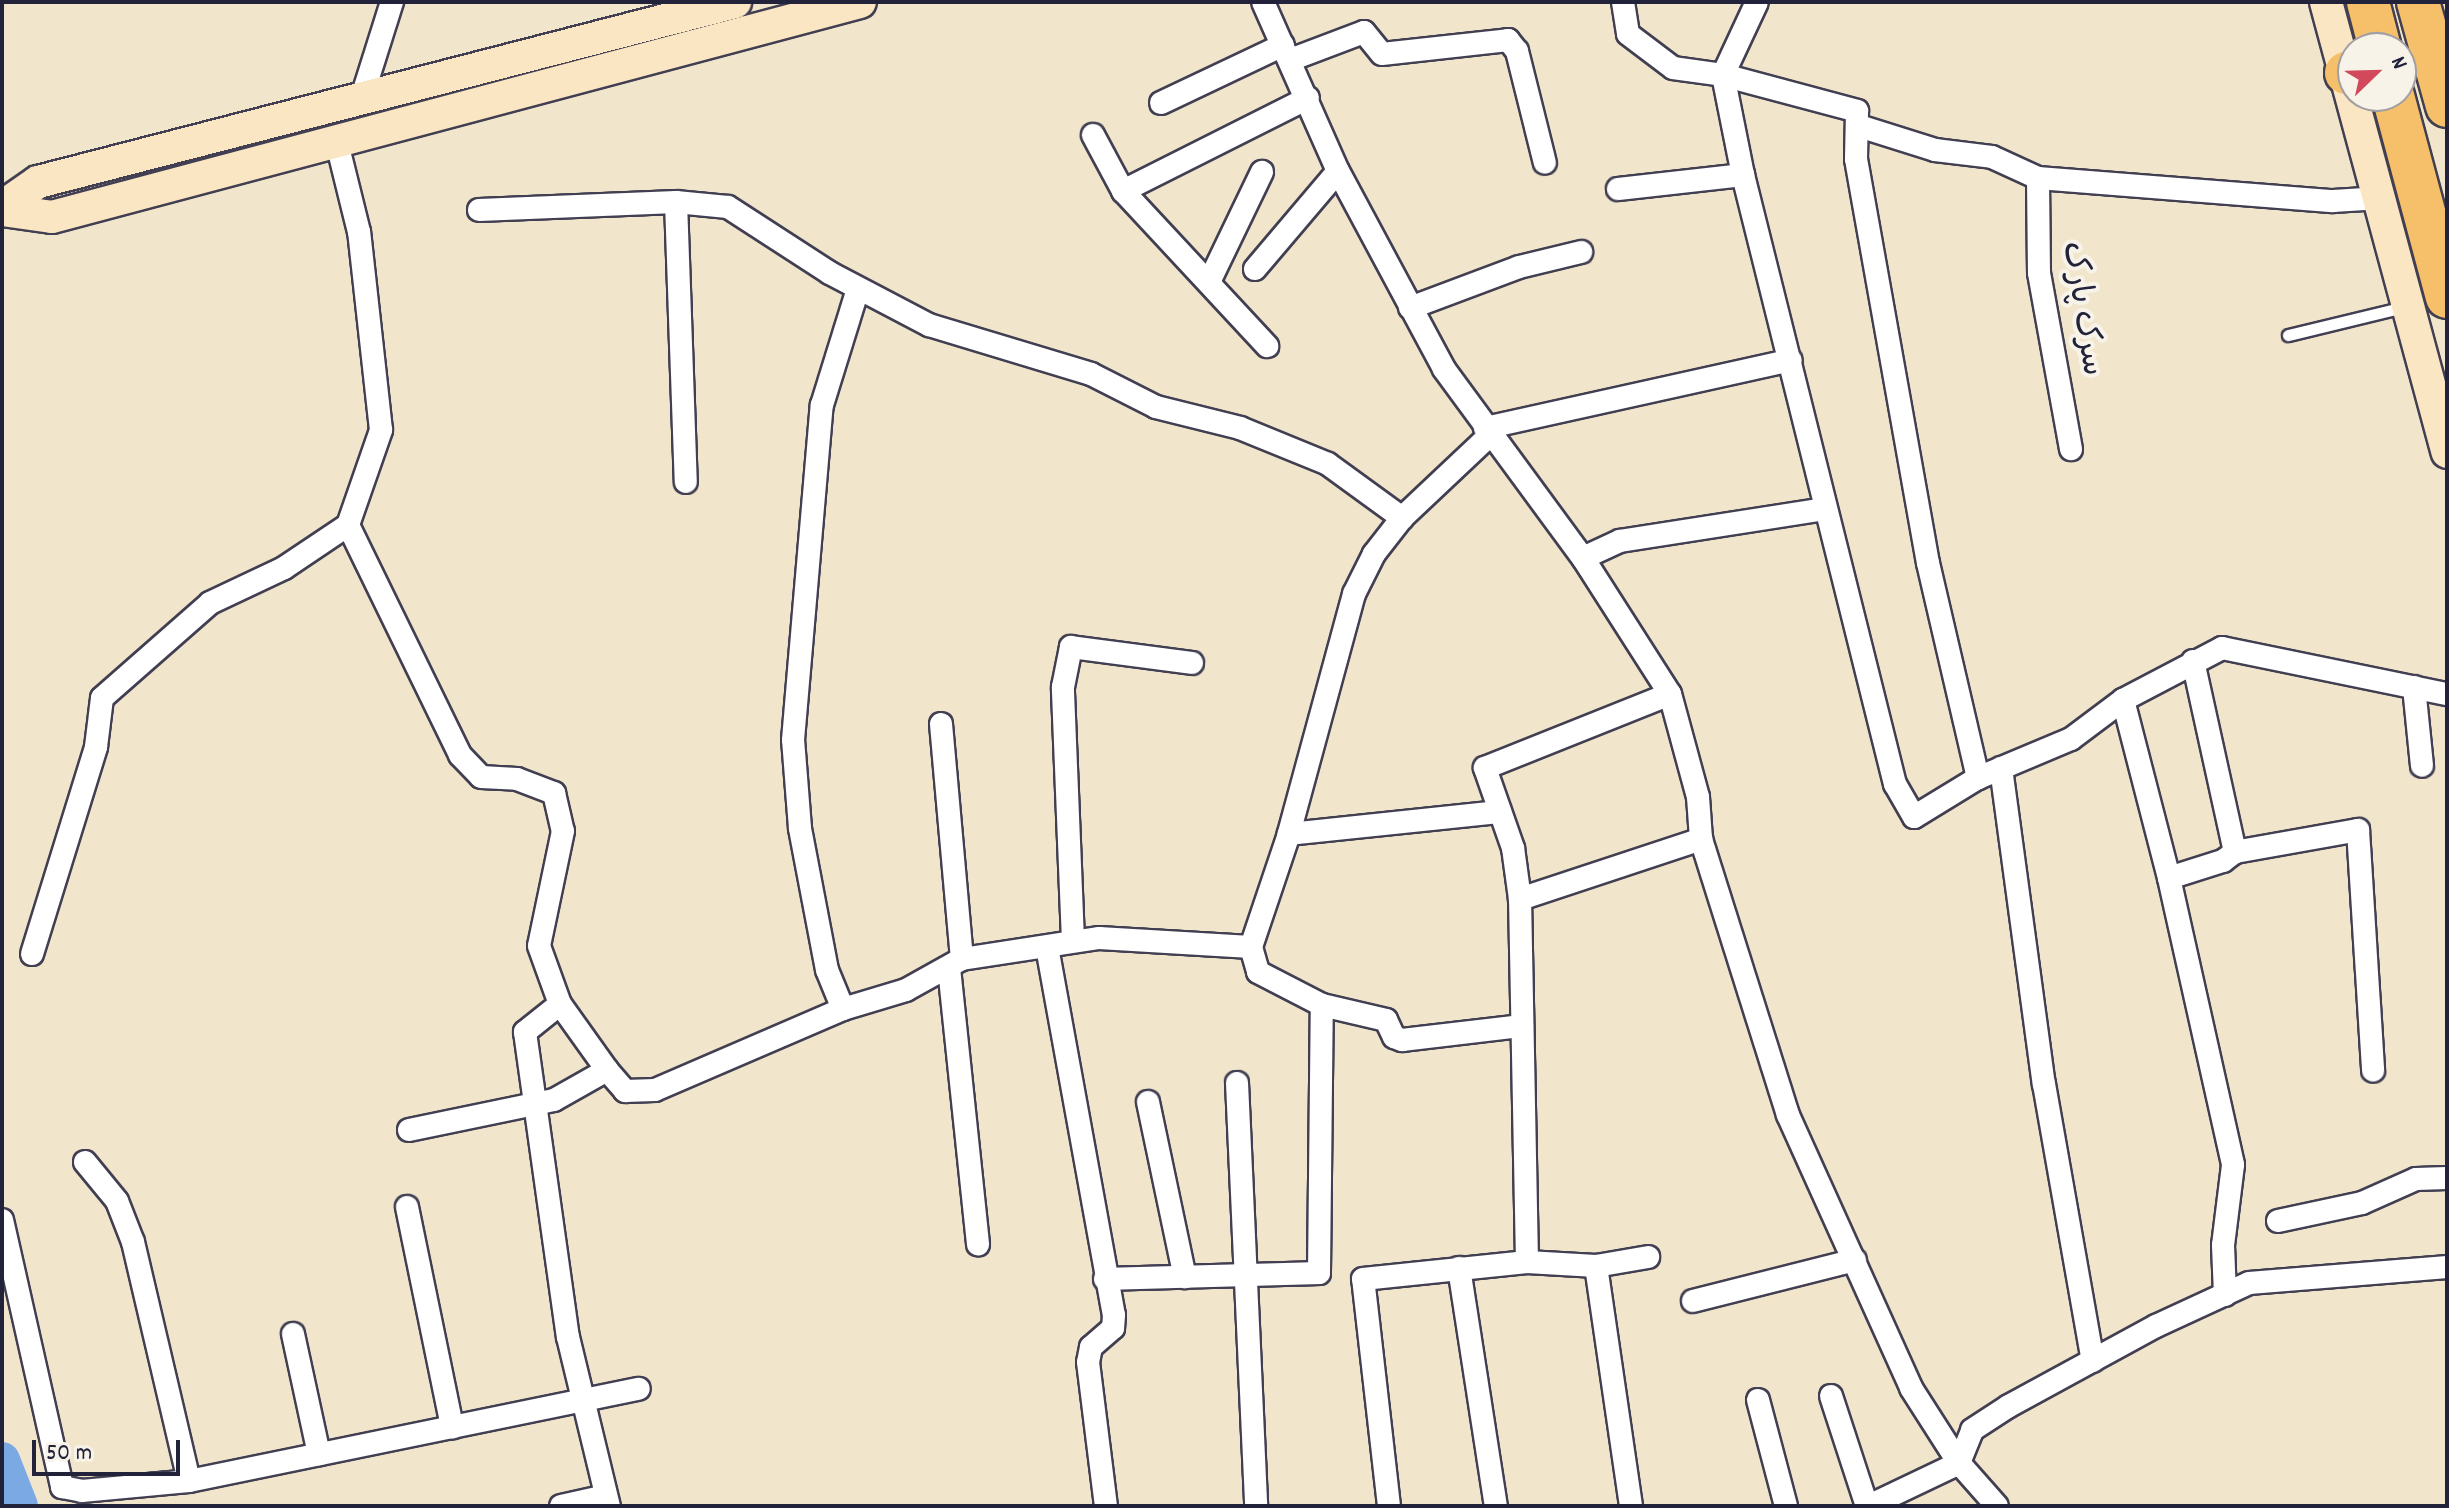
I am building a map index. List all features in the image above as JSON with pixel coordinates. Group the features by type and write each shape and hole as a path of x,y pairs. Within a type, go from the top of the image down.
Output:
{"highway":[{"path":"2368,2 2376,32"},
{"path":"2418,2 2447,106"},
{"path":"2396,112 2428,301"}],"main road":[{"path":"2,208 38,182 735,2"},
{"path":"2,208 52,217 860,2"},
{"path":"2326,2 2337,34"},
{"path":"2360,112 2381,198 2428,301 2447,452"}],"street":[{"path":"362,97 392,2"},
{"path":"1263,2 1338,171 1410,308 1488,432 1583,558 1670,694 1698,797 1701,839 1788,1115 1911,1388 1959,1463 1997,1506"},
{"path":"1623,2 1628,34 1637,45 1673,68 1723,75 1857,111 1856,159 1928,563 1978,778"},
{"path":"1757,2 1723,75 1743,175 1895,784 1914,817 1978,778 2071,739 2123,700 2222,648 2447,694"},
{"path":"1161,103 1287,52 1364,32 1382,54 1508,40 1517,51 1545,163"},
{"path":"1123,191 1308,98"},
{"path":"1859,126 1935,150 1992,157 2038,178 2333,201 2381,198"},
{"path":"1093,135 1123,191 1210,280 1267,346"},
{"path":"32,954 96,747 102,698 210,603 284,568 348,525 381,430 359,232 337,143"},
{"path":"1255,269 1338,171"},
{"path":"1210,280 1262,172"},
{"path":"1618,189 1743,175"},
{"name":"سرک پارک","path":"2038,178 2039,273 2071,449"},
{"path":"676,202 681,309 678,375 686,482"},
{"path":"479,210 676,202 728,207 748,216 858,289 929,325 1091,374 1156,407 1240,428 1328,464 1402,518"},
{"path":"1410,308 1519,267 1581,252"},
{"path":"843,1009 827,970 800,828 793,740 822,405 858,289"},
{"path":"1522,1026 1402,1040 1394,1037 1386,1020 1322,1005 1258,972 1251,947 1289,834 1354,594 1374,554 1402,518 1488,432 1791,360"},
{"path":"1583,558 1620,541 1825,509"},
{"path":"348,525 460,755 481,777 517,779 554,793 563,831 539,946 560,1004 625,1091 655,1090 843,1009 906,990 955,964 1073,941 1167,938 1190,946 1251,947"},
{"path":"1073,941 1063,687 1071,647 1192,663"},
{"path":"2193,661 2235,852"},
{"path":"2414,687 2422,766"},
{"path":"1527,1262 1520,899 1513,848 1485,768 1490,763 1670,694"},
{"path":"2123,700 2169,878 2233,1165 2223,1245 2225,1295"},
{"path":"941,724 955,964 978,1244"},
{"path":"2001,768 2044,1084 2093,1361"},
{"path":"1289,834 1500,812"},
{"path":"2169,878 2223,861 2235,852 2358,830 2373,1071"},
{"path":"1520,899 1701,839"},
{"path":"1047,947 1113,1328 1091,1347 1088,1362 1106,1506"},
{"path":"560,1004 525,1032 582,1399 607,1501 561,1506"},
{"path":"1105,1279 1246,1278 1319,1273 1322,1005"},
{"path":"409,1130 536,1106 607,1070"},
{"path":"1237,1083 1256,1506"},
{"path":"1148,1102 1185,1277"},
{"path":"85,1162 117,1201 133,1242 189,1481"},
{"path":"2278,1221 2362,1203 2416,1179 2447,1178"},
{"path":"407,1207 452,1427"},
{"path":"2,1220 63,1496 82,1491 189,1481 639,1389"},
{"path":"1389,1506 1363,1279 1527,1262 1596,1266 1648,1257"},
{"path":"1693,1301 1855,1260"},
{"path":"1596,1266 1631,1506"},
{"path":"1831,1396 1868,1506 1959,1463 1972,1430 2093,1361 2249,1283 2447,1267"},
{"path":"1459,1268 1496,1506"},
{"path":"293,1334 319,1454"},
{"path":"1758,1400 1786,1506"}],"lane":[{"path":"2288,335 2428,301"}],"waterway":[{"path":"2,1460 20,1506"}]}
